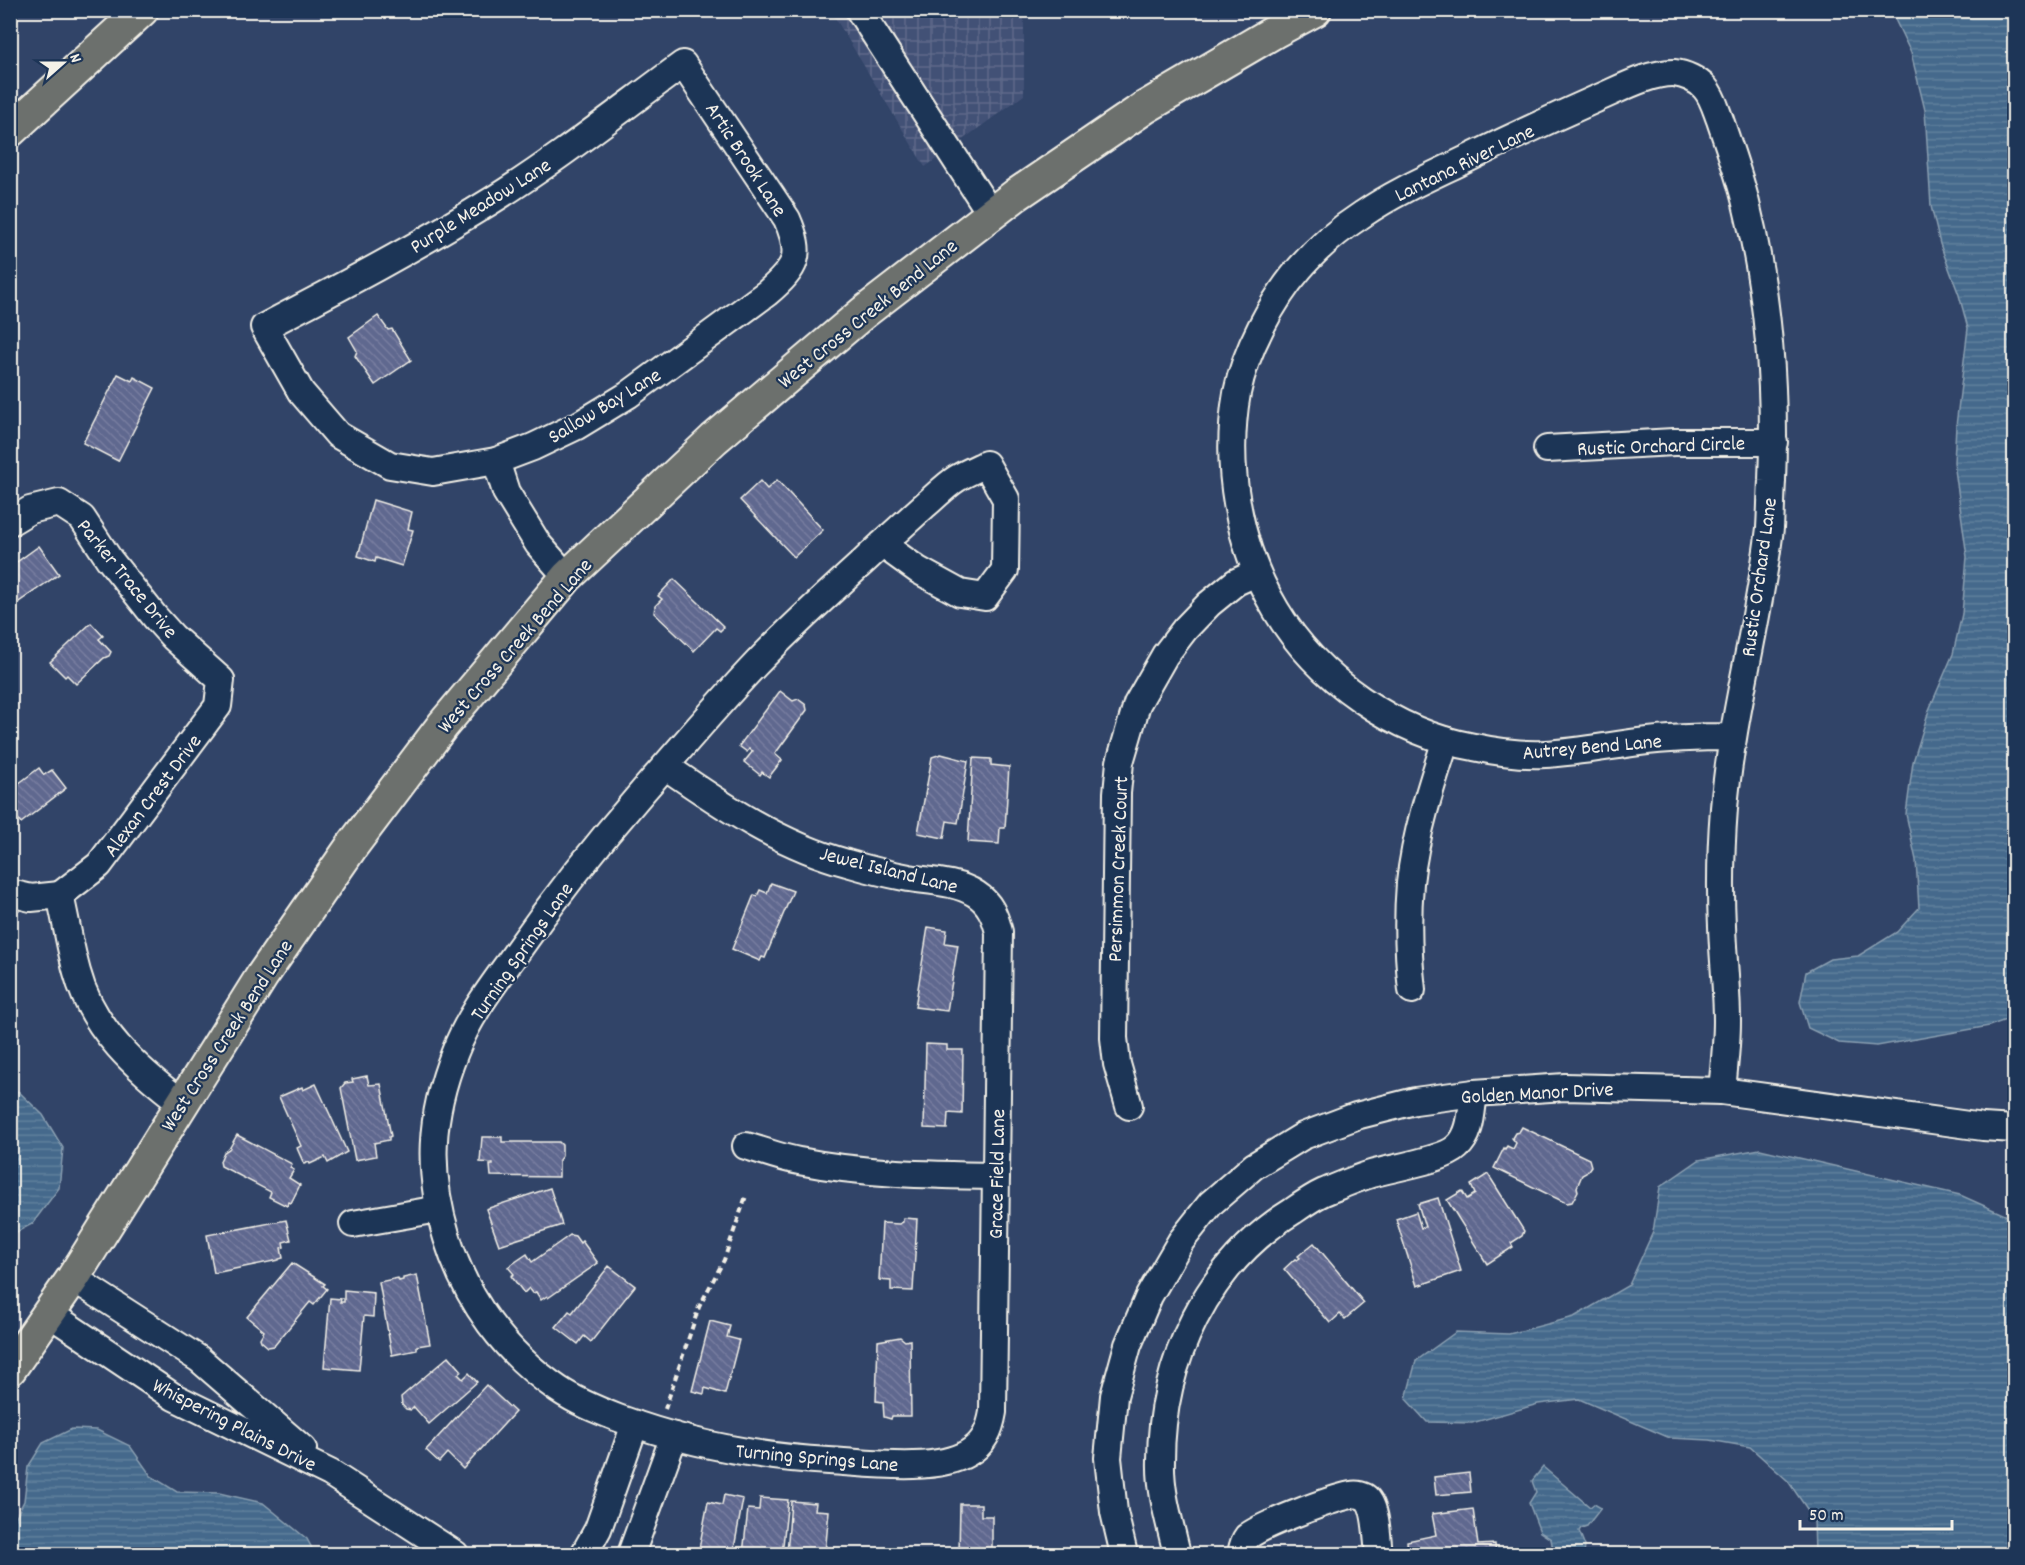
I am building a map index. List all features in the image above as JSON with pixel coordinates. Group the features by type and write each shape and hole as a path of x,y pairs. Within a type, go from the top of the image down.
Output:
{"main road":[{"path":"10,131 142,10"},
{"name":"West Cross Creek Bend Lane","path":"10,1369 73,1278 261,976 352,846 444,725 567,577 714,439 863,314 1016,195 1144,108 1315,10"},
{"path":"10,101 27,104 51,95"}],"street":[{"path":"859,10 991,214"},
{"name":"Artic Brook Lane","path":"683,64 787,219 795,238 796,260"},
{"name":"Purple Meadow Lane","path":"264,327 379,267 492,201 576,143 683,64"},
{"name":"Lantana River Lane","path":"1271,309 1296,272 1338,232 1368,211 1426,178 1563,113 1641,80 1677,73 1692,78"},
{"name":"Rustic Orchard Lane","path":"1692,78 1703,86 1711,97 1736,164 1751,223 1768,333 1773,392 1774,442 1770,523 1733,737 1721,841 1727,1021 1722,1091"},
{"name":"Sallow Bay Lane","path":"264,327 301,392 338,435 390,465 433,472 496,461 533,447 577,426 628,395 767,293 784,279 796,260"},
{"name":"Autrey Bend Lane","path":"1271,309 1238,387 1233,422 1235,490 1247,549 1256,573 1288,629 1335,681 1391,717 1429,735 1468,746 1507,752 1543,754 1678,738 1733,737"},
{"name":"Rustic Orchard Circle","path":"1547,449 1674,442 1774,442"},
{"path":"496,461 506,492 516,510 538,544 567,577"},
{"name":"Turning Springs Lane","path":"882,543 918,570 960,593 985,597 1005,570 1006,500 986,464 954,480 882,543 757,662 665,766 599,843 531,931 476,1010 456,1049 444,1085 434,1126 433,1166 439,1209 450,1248 468,1290 488,1322 518,1358 560,1391 591,1408 635,1424 721,1448 790,1458 923,1465 952,1461 968,1454 980,1445"},
{"name":"Parker Trace Drive","path":"10,522 30,510 59,503 82,518 109,560 155,617 174,638 221,681"},
{"name":"Persimmon Creek Court","path":"1129,1106 1118,1064 1114,1028 1117,793 1120,762 1137,705 1165,655 1185,629 1209,604 1236,582 1256,573"},
{"name":"Alexan Crest Drive","path":"60,895 99,865 219,706 221,681"},
{"path":"1412,990 1408,958 1410,883 1425,809 1446,740"},
{"name":"Jewel Island Lane","path":"665,766 724,807 790,841 844,862 898,876 961,887 987,902"},
{"path":"10,893 31,898 60,895 77,974 90,1004 115,1044 152,1080 182,1103"},
{"name":"Grace Field Lane","path":"980,1445 990,1429 993,1412 999,932 996,917 987,902"},
{"name":"Golden Manor Drive","path":"1124,1554 1114,1512 1108,1458 1114,1396 1128,1345 1149,1296 1181,1241 1211,1203 1254,1166 1303,1136 1356,1116 1415,1101 1474,1092 1565,1087 1722,1091 1983,1127 2014,1129"},
{"path":"1177,1554 1165,1510 1160,1462 1163,1411 1174,1366 1189,1326 1219,1280 1248,1246 1279,1219 1322,1193 1369,1175 1444,1156 1456,1149 1466,1139 1474,1092"},
{"path":"746,1146 797,1161 861,1171 996,1176"},
{"path":"353,1224 439,1209"},
{"name":"Whispering Plains Drive","path":"73,1278 199,1359 330,1473"},
{"name":"Whispering Plains Drive","path":"50,1314 174,1397 330,1473 455,1554"},
{"path":"584,1554 598,1529 635,1424"},
{"path":"631,1554 674,1436"},
{"path":"1241,1554 1247,1538 1273,1524 1354,1494 1365,1497 1373,1506 1379,1554"}],"path":[{"path":"665,1408 699,1307 724,1260 746,1196"}],"shaded area":[{"path":"831,11 1024,11 1024,95 925,167"},
{"path":"1891,11 2014,11 2014,1019 1989,1026 1877,1046 1839,1043 1808,1028 1800,1002 1806,972 1830,959 1858,956 1897,932 1919,908 1916,860 1906,814 1913,762 1929,710 1953,654 1962,614 1967,557 1954,462 1968,328 1959,295 1940,244 1931,206 1925,110 1911,53"},
{"path":"11,1089 19,1092 43,1115 63,1148 59,1188 32,1224 11,1235"},
{"path":"1760,1149 1960,1195 2014,1219 2014,1554 1815,1554 1814,1519 1788,1481 1750,1447 1710,1440 1670,1438 1579,1399 1538,1404 1472,1423 1427,1422 1406,1399 1416,1361 1456,1332 1509,1334 1574,1317 1629,1285 1653,1232 1660,1187 1699,1160"},
{"path":"72,1429 97,1430 130,1446 151,1476 177,1492 219,1493 263,1503 307,1539 315,1554 11,1554 11,1526 24,1501 28,1467 43,1443"},
{"path":"1543,1467 1590,1507 1594,1504 1601,1508 1587,1526 1579,1531 1585,1546 1584,1554 1554,1554 1551,1539 1540,1532 1529,1503 1536,1492 1532,1481"}],"building":[{"path":"378,316 388,330 392,329 411,360 375,385 355,356 357,351 349,337"},
{"path":"118,374 132,381 134,377 155,388 118,461 83,443"},
{"path":"777,480 823,530 794,557 740,500 760,481 767,489"},
{"path":"373,500 412,512 408,529 413,530 402,566 376,558 375,562 358,556"},
{"path":"39,546 59,574 10,608 10,567"},
{"path":"674,579 724,627 720,631 716,628 694,651 654,613 655,606 662,599 658,596"},
{"path":"91,623 103,636 99,639 111,652 76,684 50,662"},
{"path":"780,691 793,701 798,699 806,705 807,710 775,754 782,760 769,777 762,772 760,775 744,762 753,751 749,749 747,752 739,746"},
{"path":"941,754 968,761 958,823 947,821 944,838 918,833 932,757"},
{"path":"973,758 991,759 991,765 1009,767 1005,828 1000,828 999,844 968,842"},
{"path":"39,768 44,775 52,770 66,788 21,823 13,812 10,814 10,790"},
{"path":"771,883 793,891 765,958 762,957 760,961 732,949 754,895 757,896 760,890 767,893"},
{"path":"928,927 947,930 945,943 958,945 947,1011 915,1007"},
{"path":"926,1044 947,1045 947,1050 963,1050 962,1114 948,1113 947,1129 924,1128"},
{"path":"367,1076 369,1085 381,1084 391,1136 389,1140 374,1143 376,1156 355,1160 341,1088 345,1083 353,1082 352,1079"},
{"path":"316,1084 347,1152 328,1163 325,1157 310,1164 309,1162 304,1164 297,1148 301,1146 279,1097 302,1087 303,1090"},
{"path":"1522,1127 1589,1159 1591,1166 1582,1175 1577,1187 1578,1191 1572,1202 1566,1203 1494,1168 1504,1148 1507,1146 1513,1149 1516,1143 1512,1138"},
{"path":"237,1135 292,1164 290,1168 294,1170 289,1178 300,1185 291,1203 289,1202 287,1206 269,1197 271,1192 221,1166 220,1161 224,1152 229,1149"},
{"path":"482,1137 502,1137 502,1142 559,1142 562,1145 562,1156 559,1160 559,1177 491,1176 490,1165 493,1163 480,1162"},
{"path":"1488,1174 1524,1231 1522,1236 1511,1243 1513,1247 1487,1264 1447,1200 1462,1191 1467,1199 1475,1194 1471,1185"},
{"path":"550,1188 562,1225 499,1245 486,1209"},
{"path":"1438,1198 1461,1271 1417,1286 1396,1219 1416,1212 1421,1228 1425,1227 1418,1204"},
{"path":"903,1218 917,1219 913,1291 891,1290 891,1281 879,1280 882,1223 899,1224 903,1222"},
{"path":"286,1220 291,1240 283,1242 284,1247 281,1248 283,1258 214,1273 207,1235"},
{"path":"570,1235 575,1236 580,1243 582,1241 598,1263 548,1298 547,1296 541,1300 536,1292 533,1293 529,1288 524,1293 511,1276 514,1274 508,1267 527,1254 532,1262"},
{"path":"1314,1243 1364,1303 1345,1319 1340,1314 1330,1323 1284,1269 1295,1259 1300,1258 1298,1256"},
{"path":"292,1263 325,1284 323,1286 327,1289 314,1305 310,1302 274,1346 268,1347 260,1338 264,1331 247,1317"},
{"path":"609,1266 635,1286 591,1342 584,1336 578,1344 556,1327 569,1311 572,1313"},
{"path":"417,1275 430,1344 417,1346 417,1350 392,1355 379,1282 398,1278 399,1281"},
{"path":"344,1290 374,1293 373,1317 364,1316 359,1370 324,1367 330,1298 341,1299 340,1302 344,1302"},
{"path":"710,1321 730,1326 727,1337 739,1340 725,1394 705,1388 704,1394 692,1391"},
{"path":"900,1337 905,1341 910,1340 911,1416 892,1416 891,1419 884,1417 883,1402 876,1401 878,1341"},
{"path":"449,1356 462,1371 458,1374 463,1379 469,1373 477,1382 429,1424 414,1407 411,1410 406,1409 402,1405 401,1397"},
{"path":"486,1385 515,1412 463,1469 447,1453 439,1462 426,1450"},
{"path":"1469,1473 1471,1492 1436,1495 1434,1477"},
{"path":"724,1495 743,1499 733,1554 698,1554 708,1502 722,1505"},
{"path":"760,1498 788,1500 782,1554 743,1554 748,1509 759,1510"},
{"path":"791,1501 816,1503 815,1510 829,1511 825,1554 787,1554"},
{"path":"960,1504 981,1504 981,1516 992,1516 992,1554 959,1554"},
{"path":"1473,1509 1478,1545 1495,1544 1496,1554 1408,1554 1407,1541 1436,1535 1432,1514"}]}
